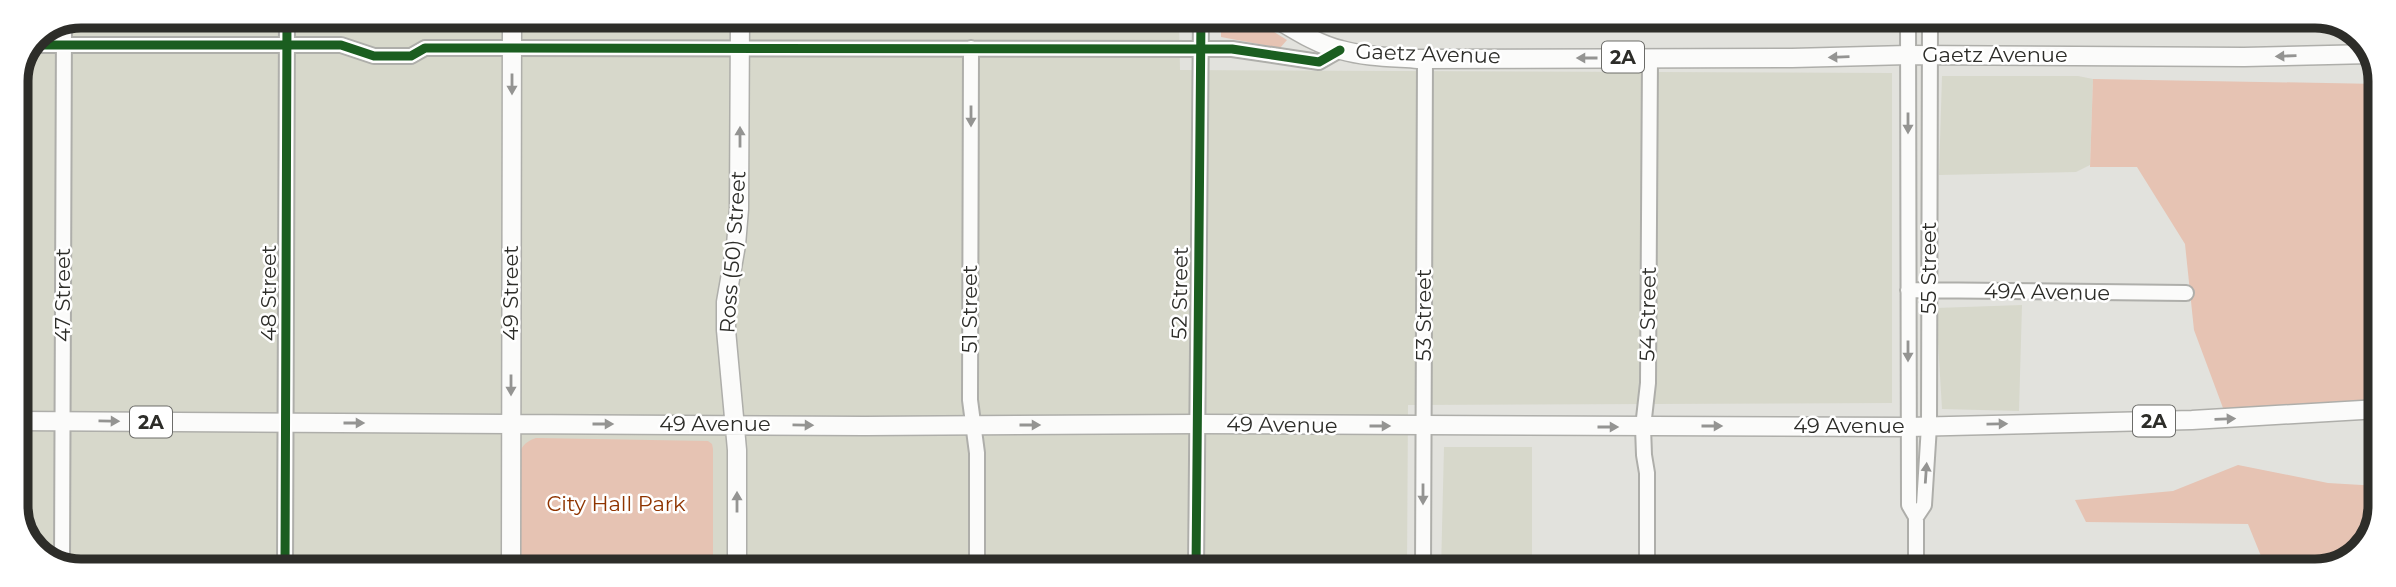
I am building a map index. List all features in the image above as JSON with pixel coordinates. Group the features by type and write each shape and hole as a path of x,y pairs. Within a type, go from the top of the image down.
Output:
{"main road":[{"name":"49 Street","path":"511,559 512,28"},
{"name":"Ross (50) Street","path":"737,559 737,450 727,351 726,302 739,209 740,28"},
{"name":"2A","path":"1292,28 1340,50"},
{"name":"Gaetz Avenue","path":"1340,50 1375,56 1425,58 1813,58 1908,55 2244,57 2360,54"},
{"name":"49 Avenue","path":"28,421 1908,427 2217,419 2368,410"}],"street":[{"name":"48 Street","path":"285,559 287,28"},
{"name":"52 Street","path":"1196,559 1201,28"},
{"name":"55 Street","path":"1908,28 1909,505 1916,517 1916,559"},
{"name":"55 Street","path":"1916,517 1924,505 1929,426 1930,28"},
{"name":"47 Street","path":"62,555 64,31"},
{"name":"Gaetz Avenue","path":"43,45 341,45 374,56 411,56 425,48 512,47 1201,48 1232,49 1319,62 1340,50"},
{"name":"51 Street","path":"971,48 970,400 977,453 977,559"},
{"name":"54 Street","path":"1647,559 1647,473 1643,427 1648,383 1650,57"},
{"name":"53 Street","path":"1423,559 1425,58"},
{"name":"49A Avenue","path":"1908,290 2186,293"}],"shaded area":[{"path":"81,28 1179,28 1180,70 1892,73 1892,403 1408,405 1407,559 71,558 55,552 41,541 32,526 28,509 29,71 37,52 52,37 61,32"},
{"path":"1356,28 1567,28 1371,31"},
{"path":"1956,28 2130,28 1959,32"},
{"path":"1942,76 2078,76 2093,79 2090,165 2076,172 1939,175"},
{"path":"2022,305 2019,411 1942,409 1936,308"},
{"path":"1444,447 1532,447 1532,559 1441,559"}],"green space":[{"path":"1221,28 1268,28 1287,40 1280,48 1221,37"},
{"path":"2093,79 2368,84 2368,405 2345,408 2223,408 2194,330 2185,244 2137,167 2090,167"},
{"name":"City Hall Park","path":"536,438 708,441 713,449 713,559 521,559 518,460 528,441"},
{"path":"2238,465 2328,483 2368,485 2367,516 2355,541 2332,556 2322,559 2262,559 2248,524 2086,522 2075,500 2173,491"}],"cycle path":[{"path":"285,559 287,28"},
{"path":"1196,559 1201,28"},
{"path":"43,45 341,45 374,56 411,56 425,48 1232,49 1319,62 1340,50"}]}
